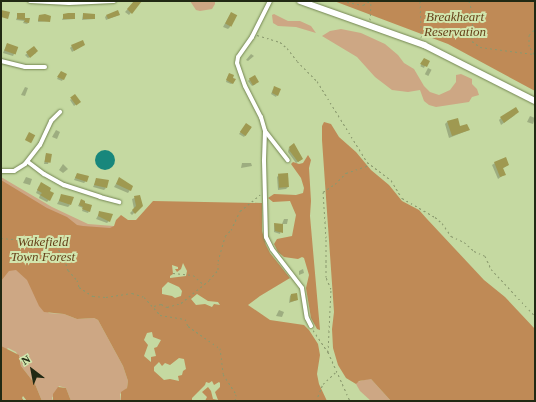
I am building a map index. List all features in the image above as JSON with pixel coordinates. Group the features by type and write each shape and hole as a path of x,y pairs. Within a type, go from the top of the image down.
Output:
{"main road":[{"path":"300,1 424,44 535,101"}],"street":[{"path":"30,1 69,3 114,1"},
{"path":"270,1 254,33 238,57 237,63 244,86 261,118 265,131 264,161 266,190 266,237 272,249 302,288 307,318 311,326"},
{"path":"1,61 25,67 45,67"},
{"path":"1,171 14,171 28,162 40,145 51,120 60,112"},
{"path":"265,131 288,160"},
{"path":"28,162 44,174 64,184 119,202"}],"path":[{"path":"342,1 363,5 370,1"},
{"path":"369,24 370,1"},
{"path":"420,1 419,30 424,44"},
{"path":"469,1 473,14 472,38 474,44 491,50 535,54"},
{"path":"535,29 529,35 529,46 535,54"},
{"path":"254,33 261,37 280,42 317,81 321,90 330,101 335,112 351,135 363,157 392,180 402,198 435,216 451,236 464,242 474,251 485,256 491,269 535,316"},
{"path":"328,352 331,289 326,277 326,238 323,192 335,184 346,173 370,164"},
{"path":"153,306 161,304 167,307 182,303 204,285 218,270 218,261 223,239 231,230 240,211 266,190"},
{"path":"1,238 37,241 55,246 63,254 68,270 77,280 78,287 93,296 106,297 132,293 144,297 160,315 185,319 188,326 220,348 222,372 226,381 236,394 235,401"},
{"path":"173,273 193,275 204,285"},
{"path":"311,326 328,352 350,401"},
{"path":"316,401 323,384 337,371"}],"green space":[{"path":"190,1 215,1 215,4 212,9 200,11 196,10"},
{"name":"Breakheart Reservation","path":"334,1 535,1 535,91 448,44"},
{"path":"274,14 288,21 300,21 311,26 316,33 296,27 278,26 273,23 272,15"},
{"path":"341,29 361,33 385,44 398,55 404,63 414,69 424,86 430,92 439,95 450,90 456,82 456,75 461,74 472,79 472,84 477,89 479,95 472,97 469,102 436,107 429,105 424,101 420,90 408,92 392,90 375,77 357,57 322,36 330,31"},
{"path":"324,122 331,124 339,137 356,152 371,170 389,185 402,201 419,210 484,280 505,297 535,329 535,401 391,401 371,379 359,381 356,384 346,378 338,365 333,348 332,329 334,312 322,140 322,126"},
{"path":"308,155 311,160 309,168 311,201 310,216 320,330 317,329 311,318 306,288 309,275 304,258 302,257 298,259 284,257 278,252 274,244 277,239 292,236 296,215 290,201 273,202 268,198 274,194 296,195 303,193 304,188 301,178 291,164 293,162 299,164 303,163"},
{"name":"Wakefield Town Forest","path":"1,177 52,207 88,224 126,227 48,313 64,314 77,319 94,318 98,320 123,366 128,381 127,388 120,394 121,401 71,401 66,388 59,386 52,398 53,401 42,401 35,384 21,366 21,361 16,352 8,348 1,355"},
{"name":"Wakefield Town Forest","path":"1,180 47,208 67,217 77,225 83,226 110,228 114,226 116,220 121,215 128,220 136,220 153,201 262,203 262,231 266,245 270,253 290,278 248,305 270,320 304,325 309,330 318,344 320,355 317,374 319,384 327,401 205,401 207,397 202,392 208,387 211,391 213,399 218,400 215,392 220,387 220,383 219,382 214,385 212,381 209,383 206,382 205,385 192,398 192,400 198,401 121,401 121,392 127,388 128,381 123,366 98,320 94,318 77,319 64,314 44,312 39,306 27,280 16,270 9,271 1,281","holes":["183,263 187,271 186,276 170,278 173,274 172,265 178,267 178,269 175,269 177,272 181,269","168,282 179,287 182,291 181,296 175,298 162,294 162,288","197,294 208,301 218,302 220,305 214,304 212,307 205,304 196,305 191,299","152,332 153,337 161,340 157,347 154,348 156,356 151,357 151,362 144,356 148,345 144,340 147,333","179,358 184,359 186,369 183,371 182,375 178,376 179,381 170,379 164,380 154,371 154,367 159,362 162,366 165,363 170,365"]},
{"path":"1,346 19,355 21,366 35,384 42,401 27,401 23,396 22,398 24,401 1,401"},
{"path":"371,379 391,401 371,401 360,391 356,384 357,382"},
{"path":"58,387 66,388 71,401 53,401 53,394"}],"water":[{"path":"105,150 112,153 115,160 112,167 105,170 98,167 95,160 98,153"}],"building":[{"path":"134,1 142,1 132,14 127,9"},
{"path":"1,10 10,12 8,19 1,17"},
{"path":"118,10 120,15 108,19 106,15"},
{"path":"231,12 237,15 231,27 225,24"},
{"path":"17,13 25,13 25,18 30,18 29,23 24,22 25,20 17,19"},
{"path":"75,13 75,19 63,19 63,14"},
{"path":"83,13 95,14 95,19 83,19"},
{"path":"45,14 51,16 50,22 38,21 39,15"},
{"path":"83,40 85,45 74,51 71,45"},
{"path":"7,43 18,47 16,55 4,51"},
{"path":"34,46 38,51 30,58 26,52"},
{"path":"424,58 430,61 427,67 420,64"},
{"path":"61,71 67,74 64,80 57,77"},
{"path":"229,73 234,75 233,78 236,79 233,84 226,80"},
{"path":"255,75 259,82 253,85 249,79"},
{"path":"274,86 281,89 278,96 272,93"},
{"path":"75,94 81,102 76,106 70,98"},
{"path":"516,107 519,112 504,123 500,117"},
{"path":"458,118 460,126 467,124 470,130 452,136 447,121"},
{"path":"246,123 252,127 246,136 240,132"},
{"path":"29,132 35,135 31,143 25,140"},
{"path":"294,143 303,159 298,162 289,150 289,147"},
{"path":"46,153 52,154 51,163 45,162"},
{"path":"506,157 509,165 503,168 506,175 500,177 494,162"},
{"path":"77,173 89,176 87,182 75,178"},
{"path":"288,173 289,187 279,188 278,174"},
{"path":"119,177 133,186 131,191 116,184"},
{"path":"96,178 109,180 107,188 94,185"},
{"path":"41,182 51,188 50,191 54,193 50,201 40,195 42,193 37,190"},
{"path":"61,194 74,197 71,205 59,201"},
{"path":"140,195 143,206 135,214 132,210 136,206 134,196"},
{"path":"81,199 85,201 85,203 92,205 90,212 82,209 83,207 79,205"},
{"path":"99,211 113,214 110,222 98,216"},
{"path":"274,223 283,224 283,233 275,231"},
{"path":"297,293 298,300 290,302 291,294"}]}
